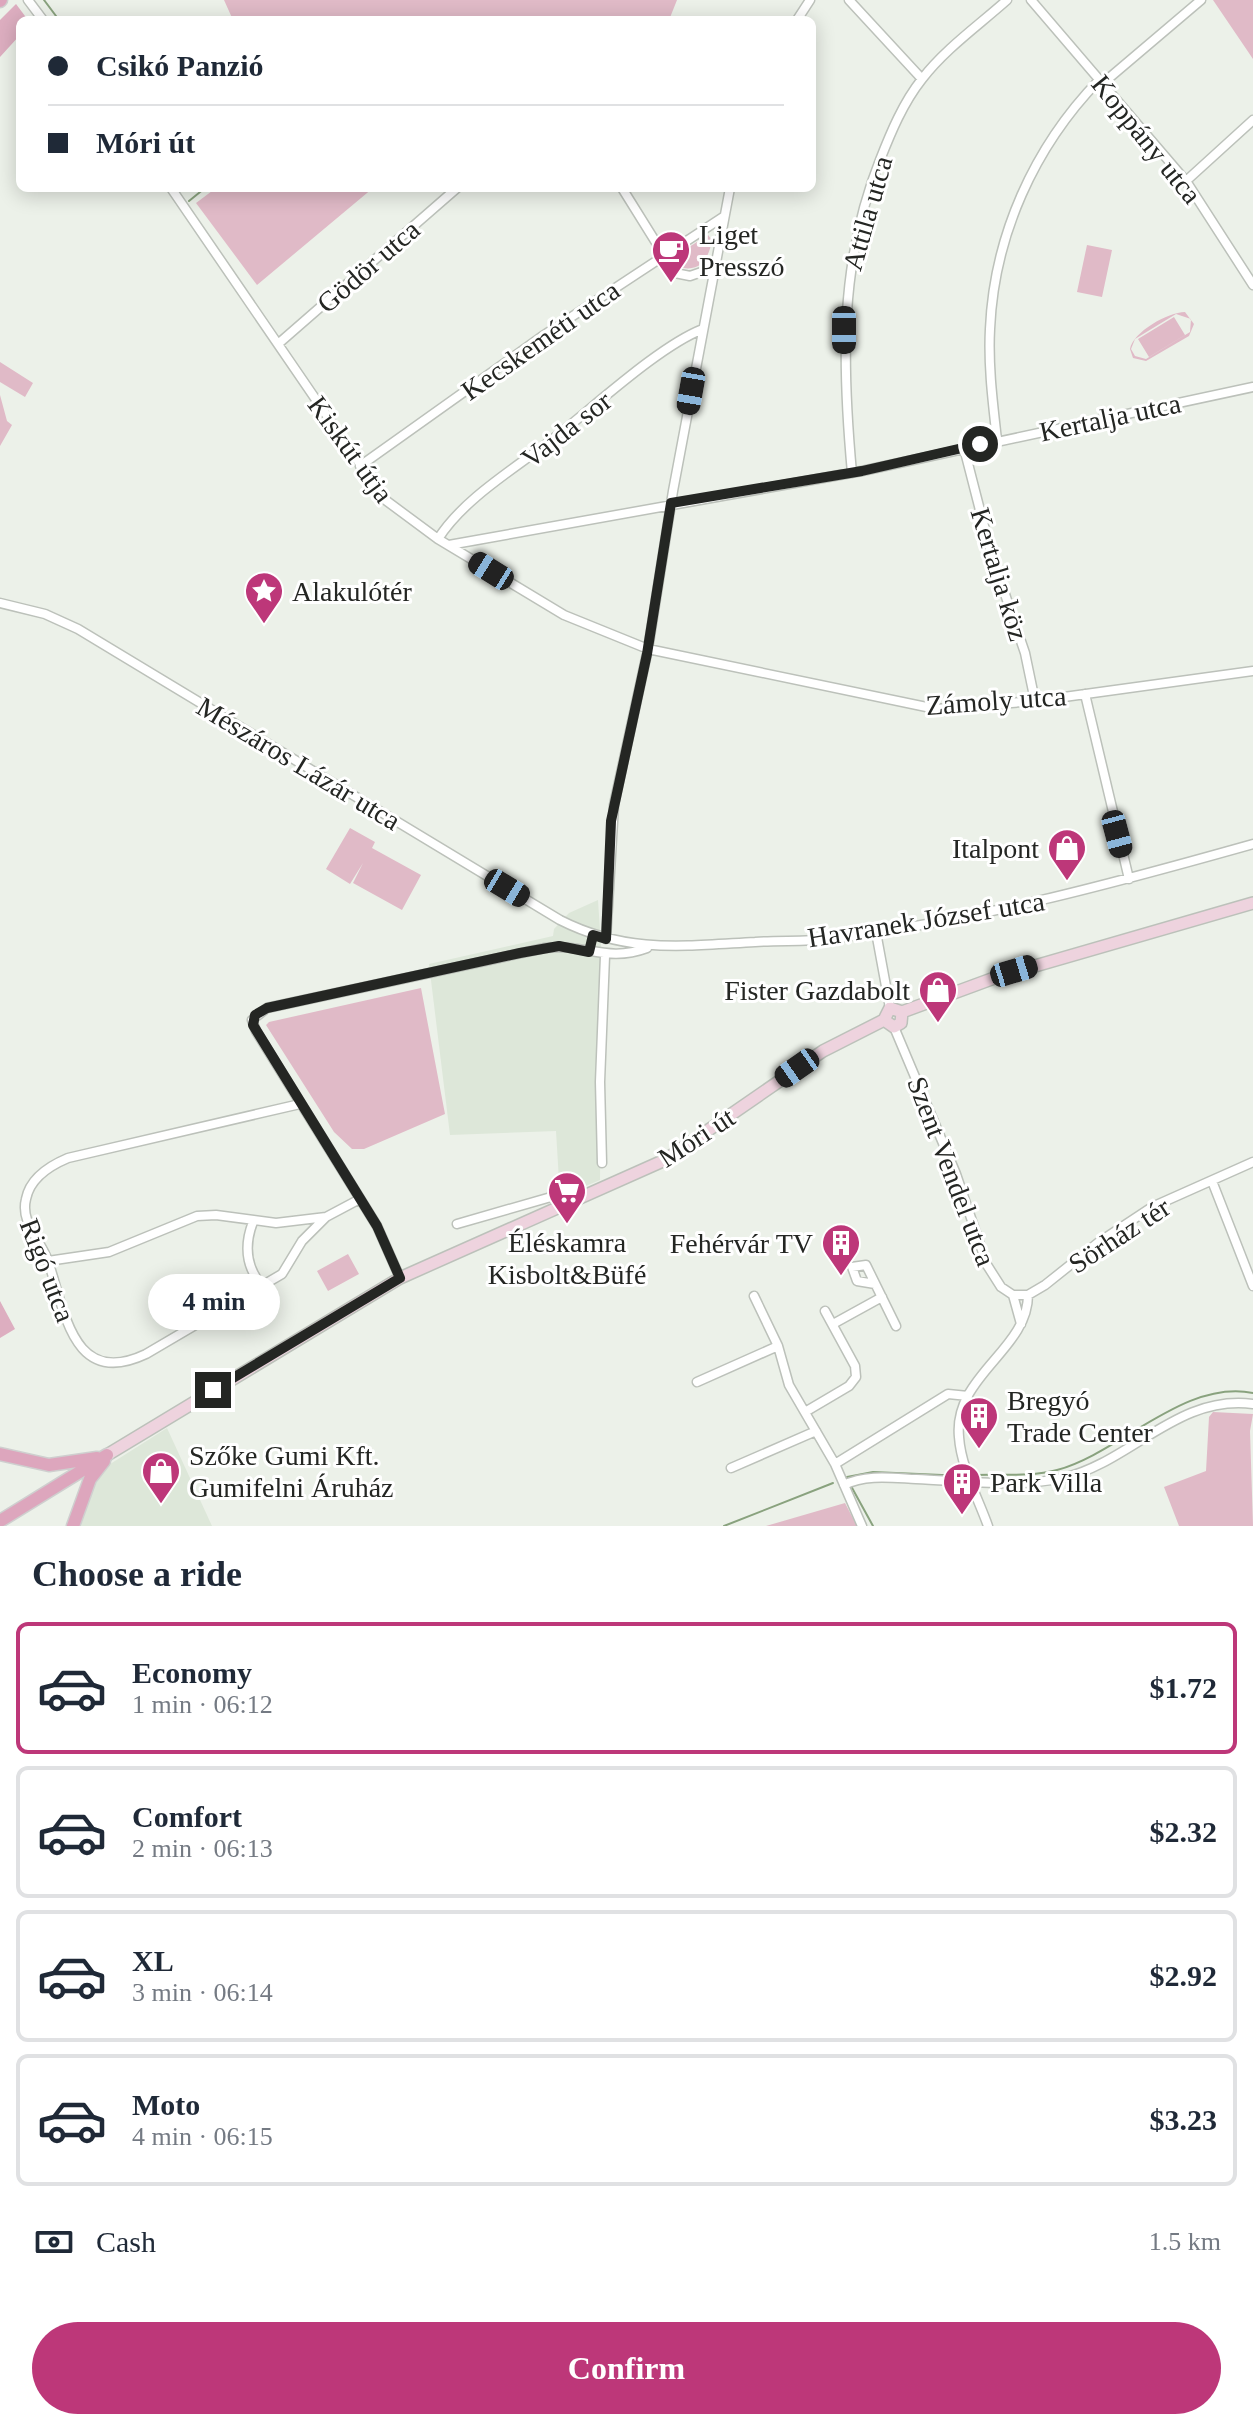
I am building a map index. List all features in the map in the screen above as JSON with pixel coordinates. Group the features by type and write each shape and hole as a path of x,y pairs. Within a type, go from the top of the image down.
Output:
{"main road":[{"path":"902,1012 901,1023 889,1023 890,1008 902,1012 997,977 1253,903"},
{"name":"Móri út","path":"107,1455 400,1278 665,1160 823,1051 889,1023"},
{"path":"0,1454 49,1465 107,1455"},
{"path":"0,1521 107,1455"},
{"path":"73,1526 90,1479 107,1455"}],"street":[{"path":"849,0 922,79"},
{"name":"Attila utca","path":"852,473 844,354 852,255 883,152 922,79 1007,0"},
{"name":"Koppány utca","path":"1031,0 1186,181 1253,285"},
{"path":"997,440 990,331 1004,243 1022,192 1050,141 1101,82 1201,0"},
{"path":"1186,181 1253,120"},
{"name":"Kiskút útja","path":"174,192 360,466 395,509 554,610 648,649"},
{"name":"Gödör utca","path":"278,344 452,192"},
{"path":"624,192 675,273 684,276 713,268"},
{"path":"602,1163 600,1082 610,941 611,821 648,649 671,503 729,192"},
{"name":"Kecskeméti utca","path":"360,466 544,335 723,217"},
{"name":"Vajda sor","path":"438,539 450,522 477,499 683,338 703,329"},
{"name":"Kertalja utca","path":"449,545 852,473 1253,387"},
{"name":"Kertalja köz","path":"964,448 991,553 1025,653 1035,701"},
{"name":"Mészáros Lázár utca","path":"0,603 45,614 78,629 560,920 593,935"},
{"name":"Zámoly utca","path":"648,649 920,707 956,709 1253,671"},
{"path":"1085,694 1129,879"},
{"name":"Havranek József utca","path":"593,935 610,941 652,947 825,939 876,932 1056,899 1253,844"},
{"path":"876,932 890,1008"},
{"path":"589,952 593,935"},
{"path":"400,1278 377,1226 358,1200 252,1020 267,1008 520,953 559,946 609,956 652,947"},
{"name":"Szent Vendel utca","path":"889,1023 956,1174 987,1265 1001,1287 1013,1295 1028,1295"},
{"name":"Rigó utca","path":"300,1104 83,1154 47,1168 28,1190 25,1209 48,1261 62,1314 75,1339 93,1358 115,1364 135,1360 287,1269 302,1241 326,1217 358,1200"},
{"name":"Sörház tér","path":"1028,1295 1152,1207 1253,1162"},
{"path":"1212,1181 1253,1286"},
{"path":"457,1224 551,1197"},
{"path":"48,1261 109,1252 197,1216 216,1215 253,1222 282,1223 326,1217"},
{"path":"488,1216 497,1236"},
{"path":"253,1222 247,1251 252,1272 262,1286"},
{"path":"875,1284 896,1326"},
{"path":"1013,1295 1021,1324"},
{"path":"988,1526 965,1465 959,1427 968,1396 1021,1324 1028,1295"},
{"path":"754,1296 778,1346 789,1385 835,1464 862,1526"},
{"path":"833,1324 882,1297"},
{"path":"805,1412 849,1386 856,1377 855,1366 825,1311"},
{"path":"697,1382 778,1346"},
{"path":"835,1464 948,1394 968,1396"},
{"path":"844,1485 881,1477 1028,1482 1067,1477 1091,1467 1199,1407 1222,1402 1253,1404"},
{"path":"731,1468 816,1431"}],"shaded area":[{"path":"224,0 677,0 671,16 231,16"},
{"path":"1213,0 1253,0 1253,59"},
{"path":"16,4 25,16 16,16 16,39 0,57 0,20"},
{"path":"211,192 368,192 257,285 196,203"},
{"path":"708,235 712,240 704,261 696,267 683,268 676,258 678,254"},
{"path":"1087,245 1112,250 1102,297 1077,292"},
{"path":"1185,312 1190,319 1176,314 1135,339 1152,324 1178,313"},
{"path":"1174,317 1185,335 1149,357 1138,339"},
{"path":"1191,320 1194,324 1189,336 1146,361 1133,358 1130,349 1135,340 1131,349 1135,356 1146,359 1190,332"},
{"path":"0,362 33,383 25,397 0,382"},
{"path":"0,395 7,421 12,425 0,446"},
{"path":"350,828 375,842 372,848 421,875 402,910 353,883 363,863 350,884 326,869"},
{"path":"598,900 602,961 600,1180 560,1197 556,1131 450,1135 429,964 553,936 554,929 569,913"},
{"path":"421,988 445,1114 364,1149 352,1149 334,1132 266,1025"},
{"path":"348,1254 359,1274 328,1291 317,1271"},
{"path":"0,1301 15,1329 0,1338"},
{"path":"1213,1412 1253,1414 1250,1431 1253,1526 1179,1526 1164,1487 1206,1471 1209,1417"},
{"path":"167,1428 212,1526 81,1526 89,1498 85,1480"},
{"path":"845,1503 857,1526 766,1526"}],"waterway":[{"path":"44,0 56,16"},
{"path":"189,201 200,192"},
{"path":"972,1475 1057,1470 1081,1461 1177,1407 1202,1397 1227,1392 1253,1393"},
{"path":"847,1477 873,1472 965,1476"},
{"path":"724,1526 833,1483"},
{"path":"851,1486 873,1526"}],"place":[{"name":"Liget Presszó","path":"671,284"},
{"name":"Alakulótér","path":"264,625"},
{"name":"Italpont","path":"1067,882"},
{"name":"Fister Gazdabolt","path":"938,1024"},
{"name":"Éléskamra Kisbolt&Büfé","path":"567,1225"},
{"name":"Fehérvár TV","path":"841,1277"},
{"name":"Bregyó Trade Center","path":"979,1450"},
{"name":"Szőke Gumi Kft. Gumifelni Áruház","path":"161,1505"},
{"name":"Park Villa","path":"962,1516"}],"route":[{"path":"213,1390 400,1278 377,1226 358,1200 253,1025 255,1015 267,1008 520,953 559,946 589,952 593,935 606,939 611,821 647,654 671,503 862,471 980,444"}]}
